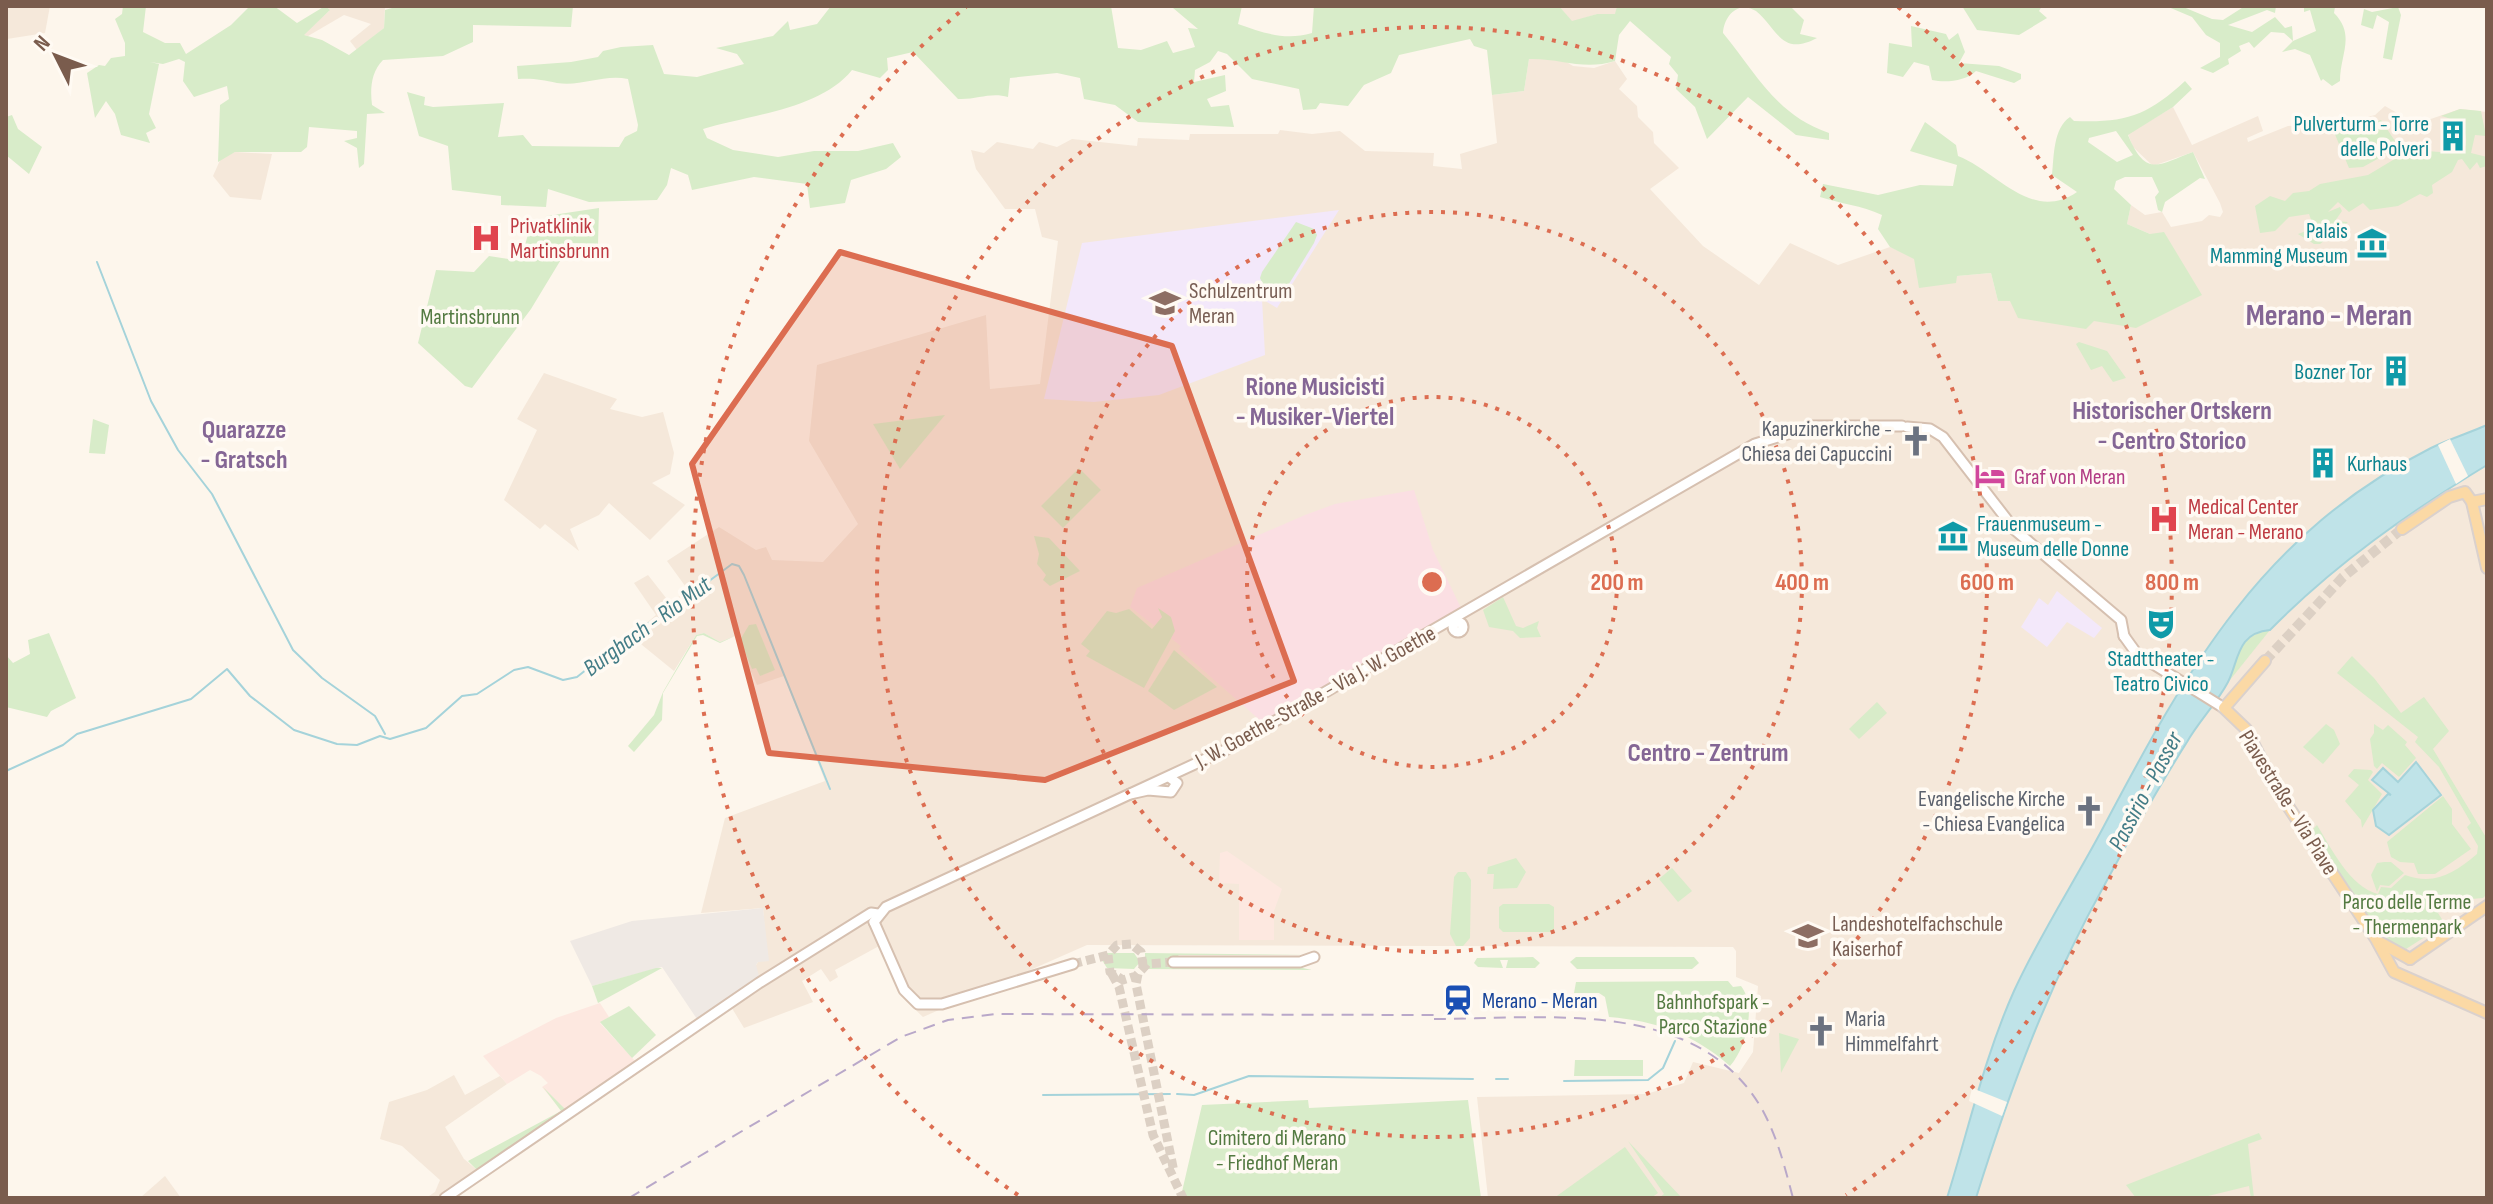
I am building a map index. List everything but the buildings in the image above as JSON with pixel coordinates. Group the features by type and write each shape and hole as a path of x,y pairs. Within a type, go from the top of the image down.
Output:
{"main road":[{"name":"J. W. Goethe-Straße - Via J. W. Goethe","path":"1130,794 1165,792 1161,786 1172,777 1439,626 1456,622 1474,607 1636,512 1773,436 1813,426 1873,424 1939,433 2015,530 2117,616 2124,625 2124,639 2143,659 2220,706"},
{"path":"2402,529 2457,493 2465,492 2472,502 2487,568"},
{"path":"2472,502 2487,499"},
{"path":"2220,706 2265,661"},
{"name":"Piavestraße - Via Piave","path":"2220,706 2246,729 2274,785 2376,939 2410,971 2487,1013"},
{"name":"J. W. Goethe-Straße - Via J. W. Goethe","path":"445,1198 759,983 873,918 886,907 1130,794 1145,784 1172,777"},
{"path":"2410,971 2487,906"},
{"path":"873,918 907,996 918,1004 930,1006 1073,964"},
{"name":"Piavestraße - Via Piave","path":"2395,959 2394,972 2410,971"},
{"path":"1173,962 1314,962"}],"highlighted area":[{"path":"840,252 1172,346 1294,681 1045,780 769,753 692,464"}],"shaded area":[{"path":"6,6 50,6 45,33 7,39"},
{"path":"325,6 385,6 384,28 357,50 350,41 371,24 344,15 308,36 303,35 329,11"},
{"path":"1559,6 1617,6 1616,14 1597,14 1572,22"},
{"path":"1560,58 1573,66 1594,68 1615,61 1627,79 1619,89 1637,106 1638,117 1653,132 1654,143 1679,168 1650,189 1703,246 1759,285 1790,243 1838,265 1890,247 1957,276 1991,273 1998,301 2150,234 2127,224 2131,205 2145,215 2162,212 2171,227 2202,221 2209,215 2220,217 2223,212 2220,203 2193,152 2153,166 2133,147 2128,134 2173,107 2192,145 2258,116 2263,131 2247,138 2248,142 2288,126 2348,122 2375,115 2385,106 2416,124 2460,109 2487,112 2487,1198 1488,1198 1477,1097 1646,1094 1684,1083 1693,1062 1739,1073 1753,1052 1758,986 1736,977 1736,951 1733,947 1087,945 923,1017 901,996 881,945 835,970 838,977 830,982 821,969 802,981 813,1002 744,1028 730,1005 758,962 767,959 763,908 701,913 725,818 825,781 784,676 757,685 735,636 720,642 704,633 696,635 674,671 631,636 656,615 634,583 648,575 670,603 688,590 667,561 719,527 756,550 766,547 772,560 823,562 858,524 809,441 817,365 986,315 990,389 1040,384 1058,241 1042,237 1035,209 1005,209 976,169 971,150 984,153 997,142 1033,149 1039,142 1057,147 1072,139 1137,146 1138,138 1189,140 1190,134 1278,134 1280,130 1312,134 1340,131 1365,151 1434,153 1433,166 1462,169 1460,154 1497,143 1492,95 1524,91 1529,59"},
{"path":"235,152 272,154 261,200 230,197 213,176 221,158"},
{"name":"Schulzentrum Meran","path":"1339,210 1277,308 1262,299 1265,355 1159,395 1094,402 1044,399 1082,243"},
{"path":"544,373 617,399 610,409 642,417 663,412 674,453 670,474 652,483 685,505 650,540 609,503 599,515 570,529 579,551 545,524 540,529 504,500 537,430 517,419"},
{"path":"1414,490 1433,550 1461,608 1269,720 1262,722 1179,649 1181,646 1130,607 1137,588 1305,515 1335,504"},
{"path":"2057,591 2102,628 2094,638 2067,622 2047,647 2021,627 2039,598 2048,605"},
{"path":"1227,851 1282,889 1274,911 1274,940 1239,940 1239,884 1219,883 1220,853"},
{"path":"763,908 769,961 756,965 761,983 701,1025 662,967 592,986 570,941 632,921"},
{"path":"600,1003 609,1017 600,1023 636,1062 562,1111 542,1087 548,1083 541,1076 530,1070 507,1084 483,1056 556,1018"},
{"path":"454,1075 465,1095 500,1076 507,1084 445,1127 464,1159 477,1170 445,1190 451,1198 426,1198 435,1192 440,1180 402,1146 380,1139 389,1102 427,1090"},
{"path":"165,1176 181,1198 140,1198"}],"green space":[{"path":"123,6 146,6 143,32 165,43 180,43 186,54 231,25 250,6 274,6 297,23 325,6 330,10 304,35 322,40 349,55 384,28 385,10 399,6 573,6 571,27 473,25 473,42 443,56 383,60 374,75 371,99 372,105 385,113 367,114 364,164 359,168 357,148 344,141 357,138 357,131 309,127 307,147 301,152 235,152 218,162 220,105 229,99 227,86 194,97 183,81 185,62 179,59 163,64 150,62 159,64 149,114 156,128 146,133 150,143 121,135 115,114 106,101 95,118 87,73 99,65 105,66 111,58 125,56 125,43 115,19 122,14"},
{"path":"831,6 1111,6 1118,48 1141,50 1167,41 1173,53 1195,47 1188,28 1198,29 1173,8 1242,6 1238,24 1266,33 1293,36 1312,33 1314,6 1559,6 1572,21 1597,14 1615,14 1617,6 1790,6 1804,20 1800,34 1817,38 1805,43 1788,43 1756,11 1749,8 1733,12 1726,21 1723,33 1768,91 1795,115 1829,133 1829,140 1796,135 1748,97 1707,139 1695,107 1676,89 1678,75 1669,64 1671,57 1630,21 1619,35 1615,61 1593,65 1529,59 1524,91 1492,95 1487,50 1474,46 1470,39 1399,55 1391,73 1364,85 1348,106 1320,103 1316,109 1303,110 1299,89 1252,79 1227,54 1218,51 1210,62 1195,70 1194,82 1225,75 1226,91 1207,99 1211,107 1229,105 1234,127 1138,122 1115,105 1084,99 1080,78 1057,73 1010,78 1008,97 995,95 958,99 913,52 887,58 888,70 880,78 852,70 839,83 804,102 703,129 707,138 733,150 778,157 814,151 858,151 893,143 901,157 886,169 851,180 845,203 810,208 807,184 754,177 692,190 688,175 671,168 667,185 657,200 589,202 548,189 546,207 501,205 501,196 452,190 448,146 419,136 407,92 425,97 424,105 433,107 504,103 498,137 523,135 532,146 619,147 625,137 637,131 638,125 628,79 610,78 566,84 518,79 517,66 571,62 598,57 603,51 621,47 653,45 664,74 697,77 744,64 737,54 716,48 773,36 788,21 790,30 817,24"},
{"path":"1962,6 2042,6 2039,11 2047,18 2019,35 1977,30"},
{"path":"2166,6 2181,6 2212,19 2223,20 2245,6 2276,6 2275,13 2267,10 2228,25 2252,32 2275,17 2285,28 2292,26 2293,41 2284,33 2271,32 2254,48 2249,42 2239,46 2241,51 2228,59 2229,64 2213,73 2200,68 2220,57 2220,43 2206,35 2192,17"},
{"path":"2304,6 2335,7 2334,13 2341,21 2346,37 2340,81 2332,86 2323,79 2321,81 2310,55 2295,49 2282,52 2293,41 2316,31 2310,10 2304,12"},
{"path":"2398,7 2401,15 2392,60 2383,58 2389,22 2377,15 2373,29 2361,25 2364,9 2372,12"},
{"path":"1911,26 1946,34 1949,40 1958,33 1965,52 1959,63 1999,66 2021,74 2021,79 2014,83 1976,71 1961,79 1938,81 1932,80 1929,66 1914,62 1903,77 1887,73 1889,43 1912,47"},
{"path":"2185,81 2192,89 2173,107 2128,135 2147,163 2162,164 2193,152 2205,179 2200,178 2165,202 2162,212 2158,210 2155,197 2159,192 2152,177 2125,177 2116,181 2114,189 2131,205 2127,224 2150,234 2164,232 2202,295 2136,328 2094,321 2086,329 2018,318 2010,301 1998,301 1991,273 1957,276 1956,283 1919,288 1914,259 1890,247 1878,229 1882,215 1820,197 1823,184 1878,195 1920,185 1953,186 1957,165 1910,151 1925,122 1956,145 1958,156 2015,191 2044,202 2060,200 2077,192 2052,175 2055,143 2064,122 2070,117 2074,121 2108,121 2135,115","holes":["2116,131 2133,155 2117,162 2088,142 2089,138"]},
{"path":"2460,109 2481,111 2486,136 2475,135 2471,153 2487,157 2487,166 2480,168 2477,162 2470,170 2462,159 2458,160 2452,172 2432,185 2433,193 2427,197 2420,194 2398,206 2370,210 2363,203 2349,212 2338,202 2328,212 2340,207 2342,211 2335,221 2348,222 2320,244 2314,244 2298,234 2314,228 2309,214 2289,217 2275,231 2260,233 2255,206 2270,196 2285,201 2293,193 2309,191 2320,184 2368,175 2403,154 2427,147 2427,151 2452,153 2464,149 2466,137 2461,127 2441,116"},
{"path":"12,115 18,129 42,147 29,174 6,155 6,117"},
{"path":"2381,120 2399,147 2363,167 2349,168 2334,132 2348,132"},
{"name":"Martinsbrunn","path":"599,208 598,244 571,243 531,309 472,388 465,386 418,343 436,270 474,272 489,256 521,261 528,234 543,233 546,216"},
{"path":"1296,222 1314,229 1317,235 1314,243 1284,292 1267,293 1260,278 1262,272"},
{"path":"2079,342 2107,351 2126,378 2113,382 2102,366 2091,370 2076,344"},
{"path":"945,415 900,469 873,424"},
{"path":"93,419 109,425 105,454 89,453"},
{"path":"1079,468 1101,490 1063,528 1041,506"},
{"path":"1034,536 1049,538 1080,571 1050,586 1043,580 1046,575 1037,564 1039,554"},
{"path":"1503,597 1516,626 1523,628 1539,621 1537,628 1541,637 1520,638 1513,631 1489,627 1483,610"},
{"path":"1158,608 1171,617 1175,631 1144,688 1086,656 1090,651 1081,644 1107,611 1116,613 1129,609 1152,629 1162,617"},
{"path":"756,624 775,670 760,676 756,668 752,669 740,640 749,625"},
{"path":"2270,630 2230,680 2233,663 2241,647 2254,635"},
{"path":"49,633 76,698 51,711 47,717 6,707 6,655 13,663 30,654 28,640"},
{"path":"704,633 720,642 735,636 720,643 703,635 697,636 663,693 662,720 634,752 628,746 654,715 663,692 696,635"},
{"path":"1174,650 1217,687 1174,710 1148,691"},
{"name":"Parco delle Terme - Thermenpark","path":"2352,656 2401,713 2424,697 2449,731 2433,749 2487,839 2487,894 2483,898 2460,900 2438,913 2445,924 2406,949 2387,942 2307,827 2313,829 2317,825 2350,875 2378,894 2381,887 2391,888 2405,875 2426,879 2444,876 2477,854 2478,846 2467,827 2471,823 2439,767 2415,742 2418,737 2337,673"},
{"path":"1877,702 1887,713 1859,739 1849,729"},
{"path":"2326,724 2334,730 2340,744 2323,764 2303,747"},
{"path":"2374,724 2383,730 2388,725 2407,742 2405,745 2416,758 2399,777 2382,763 2377,769 2374,766 2370,739"},
{"path":"2354,769 2371,770 2373,772 2368,780 2382,794 2362,828 2361,820 2345,801 2359,785 2348,776"},
{"path":"2443,796 2452,809 2452,824 2471,849 2435,874 2418,874 2414,863 2400,862 2391,857 2387,842"},
{"path":"1516,858 1526,872 1517,888 1493,889 1494,874 1487,874 1488,867"},
{"path":"2391,862 2404,873 2389,886 2380,885 2377,892 2371,875 2377,863"},
{"path":"1672,868 1692,891 1678,902 1659,879"},
{"path":"1458,872 1466,872 1471,880 1470,938 1463,946 1456,946 1450,934 1454,877"},
{"path":"1503,904 1549,904 1554,907 1554,929 1551,932 1503,932 1499,928 1499,907"},
{"path":"1107,953 1134,953 1140,962 1134,969 1107,968 1102,960"},
{"path":"1145,953 1308,955 1179,955 1173,960 1179,967 1289,965 1312,970 1145,969"},
{"path":"1533,957 1540,963 1535,968 1506,968 1508,960 1500,960 1503,968 1478,967 1474,963 1477,958"},
{"path":"1576,957 1694,957 1699,963 1692,969 1577,969 1570,962"},
{"path":"662,968 598,1003 592,986"},
{"name":"Bahnhofspark - Parco Stazione","path":"1728,981 1733,987 1741,986 1746,995 1749,1016 1741,1049 1730,1066 1703,1045 1674,1031 1609,1017 1605,997 1599,993 1574,993 1576,982"},
{"path":"629,1006 656,1035 632,1058 600,1022"},
{"path":"1779,1033 1799,1039 1781,1073"},
{"path":"1575,1060 1643,1060 1643,1076 1574,1076"},
{"path":"543,1087 565,1109 477,1170 468,1161 561,1111"},
{"name":"Cimitero di Merano - Friedhof Meran","path":"1308,1100 1309,1108 1468,1100 1481,1198 1181,1196 1202,1105"},
{"path":"2259,1133 2262,1139 2248,1144 2254,1198 2251,1198 2249,1186 2200,1198 2136,1198 2126,1185"},
{"path":"1628,1141 1682,1198 1659,1198 1664,1194"},
{"path":"1625,1147 1658,1193 1651,1198 1554,1198"}],"water":[{"name":"Passirio - Passer","path":"2487,425 2487,465 2373,541 2320,583 2270,630 2251,636 2240,649 2228,682 2155,794 2066,960 2017,1077 1976,1198 1947,1198 1985,1067 2014,991 2135,768 2200,659 2236,609 2276,563 2321,521 2372,482 2431,448"},
{"path":"2416,762 2441,795 2389,835 2376,826 2373,810 2388,794 2391,795 2372,780 2383,768 2398,782"}],"pier":[{"path":"2450,439 2468,476 2456,484 2438,445"},
{"path":"1972,1088 2007,1102 2002,1116 1969,1101"}],"waterway":[{"path":"97,262 151,401 178,450 212,494 293,650 322,678 375,716 385,734"},
{"name":"Burgbach - Rio Mut","path":"6,771 63,745 77,734 191,699 227,669 250,696 294,730 337,744 357,745 380,736 390,739 426,728 462,696 477,694 514,670 528,667 563,680 577,677 640,627 658,619 732,564 739,566 744,575 830,789"},
{"path":"1564,1081 1648,1080 1663,1068 1675,1041"},
{"path":"1177,1094 1194,1095 1249,1076 1473,1079"},
{"path":"1496,1079 1508,1079"},
{"path":"1043,1095 1170,1094"}],"tunnel":[{"path":"2265,661 2343,577 2402,529"},
{"path":"1143,966 1141,952 1131,944 1117,945 1108,955 1110,972 1123,980 1136,976 1147,964 1173,962"},
{"path":"1073,964 1108,955"},
{"path":"1112,974 1119,987 1153,1135 1183,1198"},
{"path":"1138,974 1136,984 1174,1172"}],"railway":[{"path":"629,1198 901,1037 948,1020 996,1014 1434,1015"},
{"path":"1434,1019 1523,1017 1616,1022 1660,1031 1700,1048 1735,1074 1763,1111 1777,1143 1793,1198"}],"place":[{"name":"Pulverturm - Torre delle Polveri","path":"2453,136"},
{"name":"Privatklinik Martinsbrunn","path":"486,238"},
{"name":"Palais Mamming Museum","path":"2372,243"},
{"name":"Schulzentrum Meran","path":"1165,303"},
{"name":"Bozner Tor","path":"2396,371"},
{"name":"Kapuzinerkirche - Chiesa dei Capuccini","path":"1916,441"},
{"name":"Kurhaus","path":"2323,463"},
{"name":"Graf von Meran","path":"1990,476"},
{"name":"Medical Center Meran - Merano","path":"2164,519"},
{"name":"Frauenmuseum - Museum delle Donne","path":"1953,536"},
{"name":"Stadttheater - Teatro Civico","path":"2161,624"},
{"name":"Evangelische Kirche - Chiesa Evangelica","path":"2089,811"},
{"name":"Landeshotelfachschule Kaiserhof","path":"1808,936"},
{"name":"Merano - Meran","path":"1458,1000"},
{"name":"Maria Himmelfahrt","path":"1821,1031"}],"district":[{"name":"Merano - Meran","path":"2329,315"},
{"name":"Rione Musicisti - Musiker-Viertel","path":"1315,401"},
{"name":"Historischer Ortskern - Centro Storico","path":"2172,425"},
{"name":"Quarazze - Gratsch","path":"244,444"},
{"name":"Centro - Zentrum","path":"1708,752"}]}
